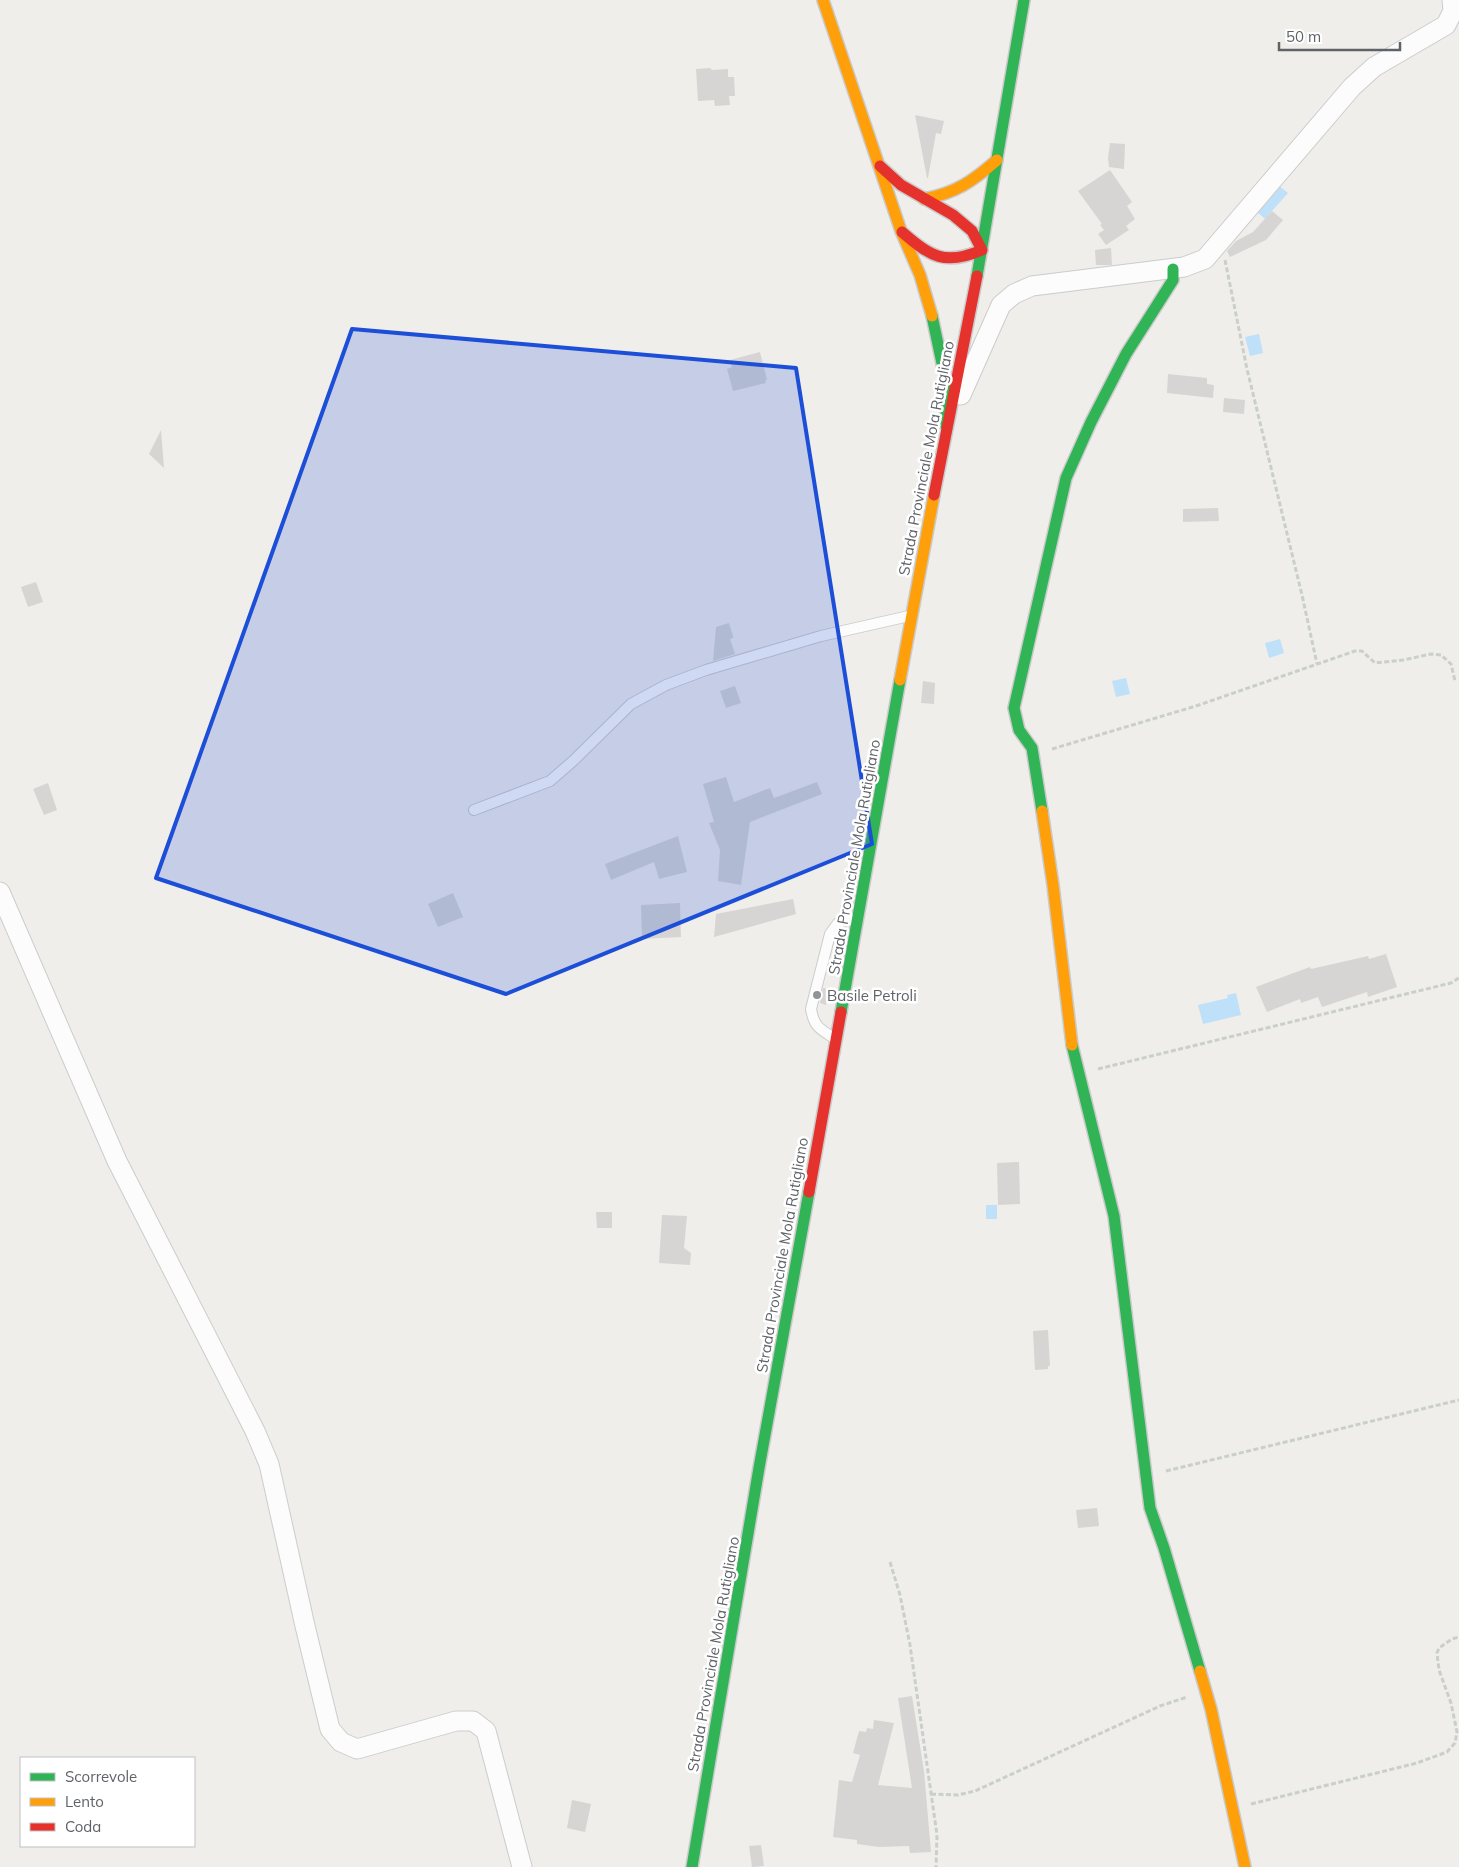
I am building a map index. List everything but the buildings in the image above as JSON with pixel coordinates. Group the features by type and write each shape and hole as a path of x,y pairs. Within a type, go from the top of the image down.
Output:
{"main road":[{"path":"823,0 901,231 920,275 936,331 946,382 946,426"},
{"name":"Strada Provinciale Mola Rutigliano","path":"692,1867 759,1468 946,426 982,250 1024,0"},
{"path":"924,199 958,190 974,181 997,160"},
{"path":"880,166 901,185 953,214 972,230 982,250 968,257 947,261 923,250 901,231"},
{"path":"1173,269 1173,280 1170,287 1151,312 1126,354 1091,422 1066,478 1014,708 1017,728 1032,748 1052,876 1067,1013 1078,1074 1114,1216 1150,1508 1164,1548 1212,1709 1244,1867"}],"street":[{"path":"946,426 1001,305 1014,294 1032,286 1173,269 1205,259 1352,87 1374,67 1446,25 1453,11 1452,0"},
{"path":"0,892 117,1161 256,1431 269,1464 330,1729 341,1742 357,1749 456,1722 473,1721 486,1731 522,1867"}],"lane":[{"path":"474,810 550,781 631,704 666,686 706,670 821,636 912,616"},
{"path":"836,1040 817,1027 811,1009 830,934 838,923 858,918"}],"path":[{"path":"1215,247 1227,263 1247,369 1317,664"},
{"path":"1033,754 1196,706 1355,651 1362,651 1375,663 1431,654 1441,655 1451,664 1455,681"},
{"path":"1078,1074 1451,983 1459,978"},
{"path":"1145,1475 1459,1400"},
{"path":"890,1562 900,1595 910,1645 937,1835 936,1867"},
{"path":"1232,1807 1261,1802 1408,1766 1448,1752 1455,1743 1458,1732 1451,1703 1439,1670 1437,1653 1439,1648 1452,1639 1459,1637"},
{"path":"931,1794 958,1795 975,1791 1160,1706 1205,1690"}],"highlighted area":[{"path":"352,329 796,368 872,844 506,994 156,878"}],"water":[{"path":"1278,185 1288,193 1265,219 1256,211"},
{"path":"1259,334 1263,353 1250,356 1245,337"},
{"path":"1280,639 1284,653 1269,658 1265,643"},
{"path":"1126,678 1130,694 1116,697 1112,681"},
{"path":"1236,993 1241,1015 1203,1024 1198,1005 1228,998 1227,995"},
{"path":"986,1205 997,1205 997,1219 986,1219"}],"traffic: fast":[{"path":"977,276 1024,0"},
{"path":"1042,811 1032,748 1019,730 1014,708 1066,478 1091,422 1126,354 1173,280 1173,269"},
{"path":"932,316 946,382 946,426"},
{"path":"841,1012 900,680"},
{"path":"1072,1045 1114,1216 1150,1508 1164,1548 1200,1671"},
{"path":"692,1867 759,1468 809,1192"}],"traffic: slow":[{"path":"823,0 901,231 920,275 932,316"},
{"path":"924,199 955,190 980,174 997,160"},
{"path":"900,680 934,495"},
{"path":"1042,811 1053,885 1072,1045"},
{"path":"1200,1671 1211,1709 1245,1867"}],"traffic: jam":[{"path":"880,166 901,185 953,215 972,231 982,250 958,257 948,258 939,256 922,248 902,232"},
{"path":"934,495 977,276"},
{"path":"809,1192 841,1012"}],"place":[{"name":"Basile Petroli","path":"817,995"}]}
